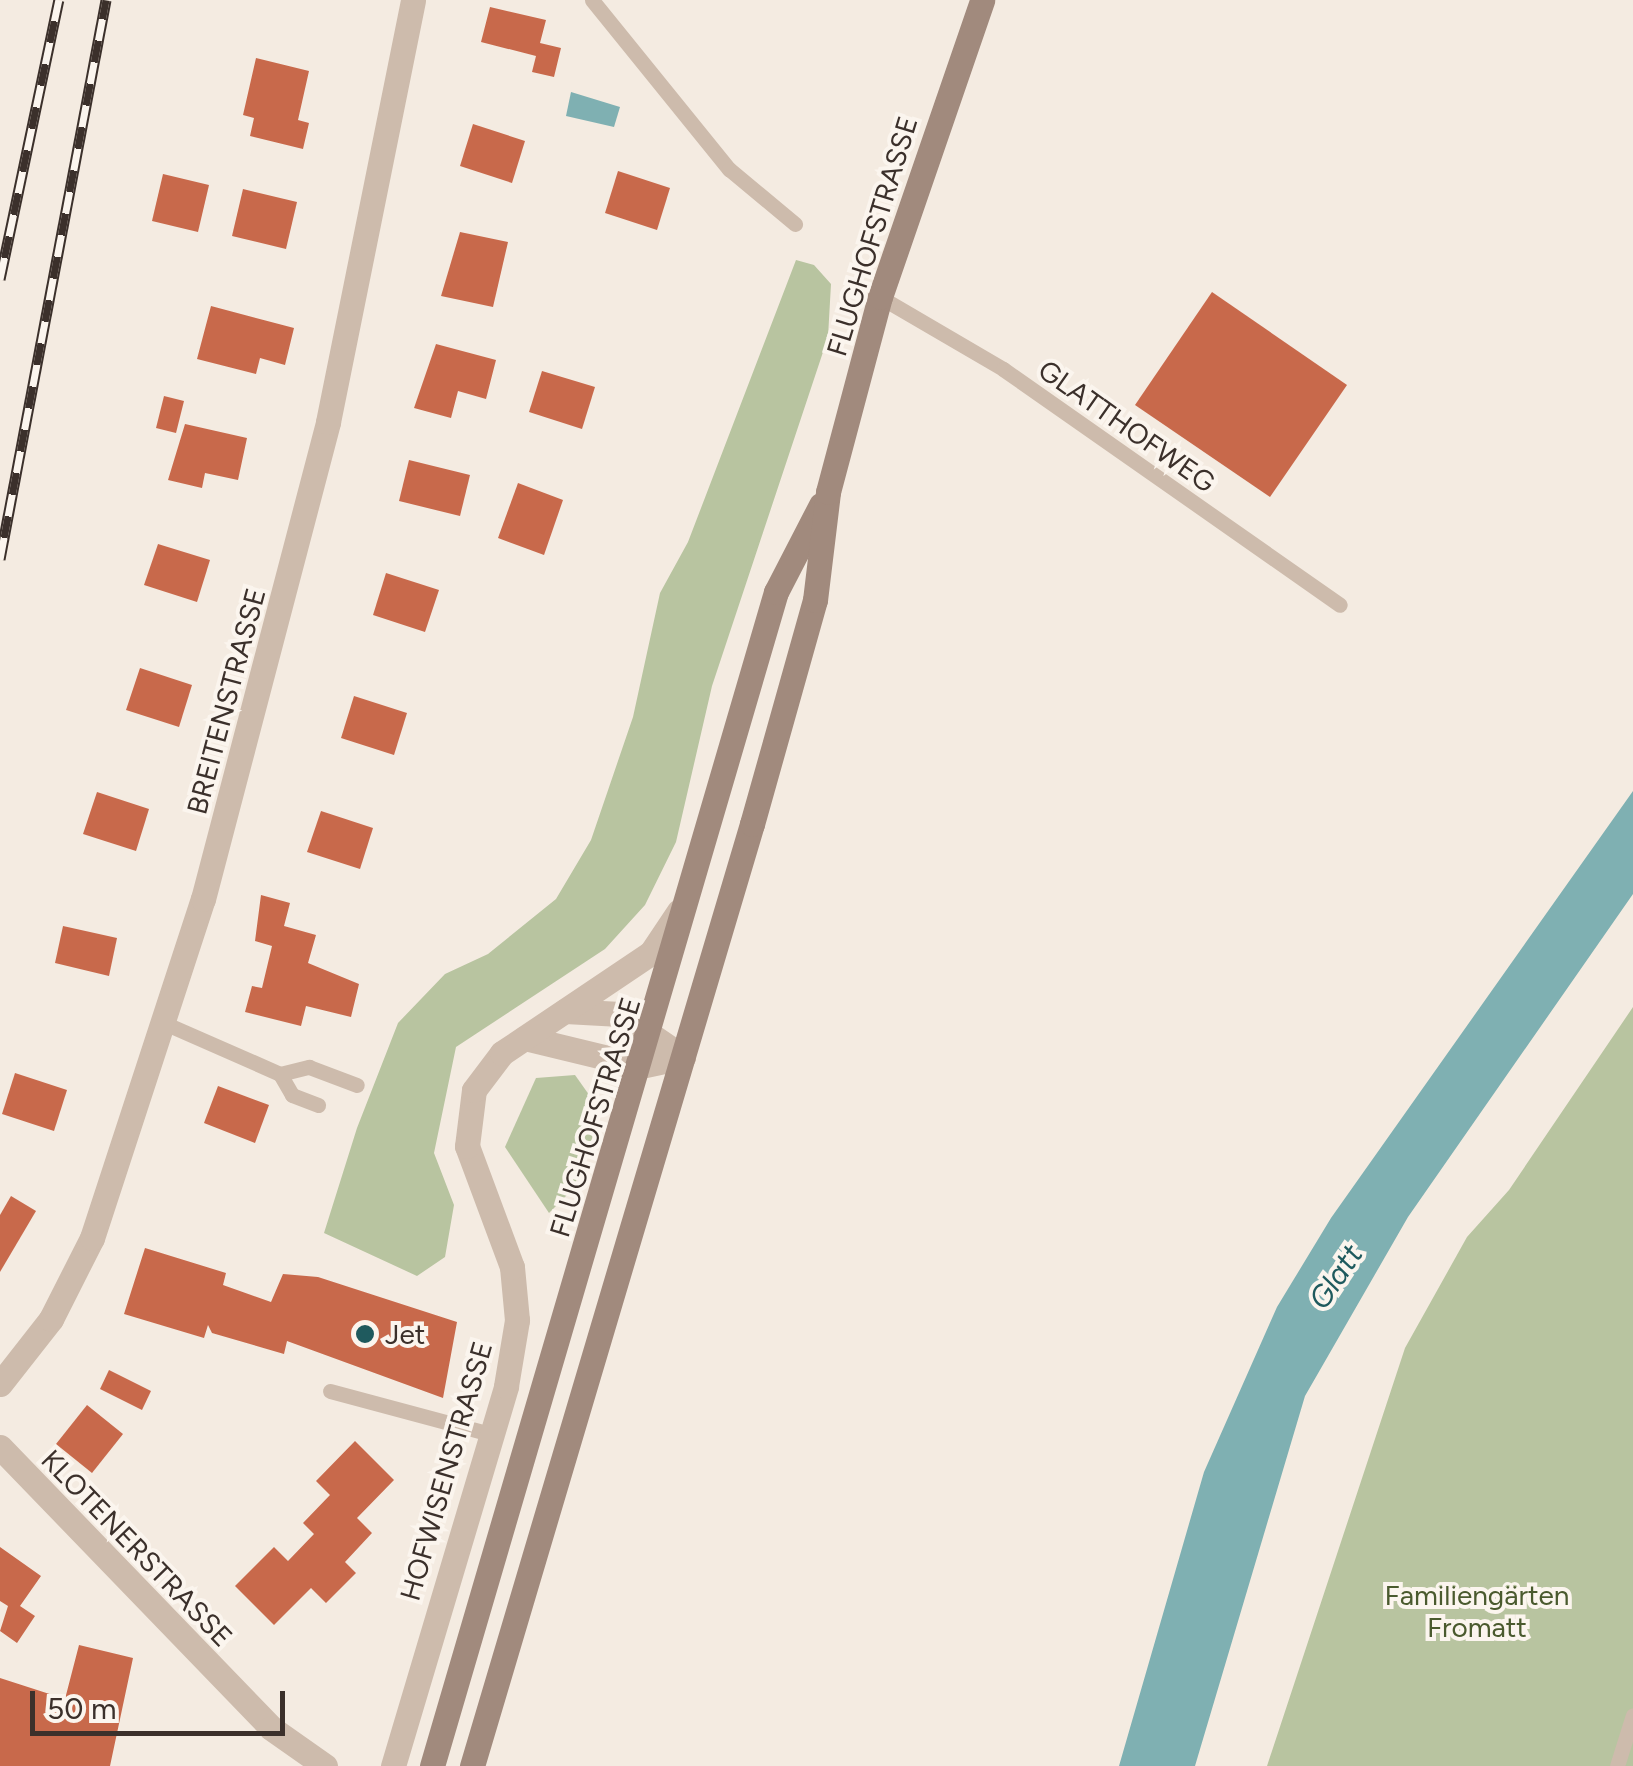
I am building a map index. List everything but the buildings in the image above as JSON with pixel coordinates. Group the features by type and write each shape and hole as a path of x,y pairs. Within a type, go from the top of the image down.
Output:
{"main road":[{"name":"FLUGHOFSTRASSE","path":"472,1766 814,600 828,492 880,297 982,0"},
{"name":"FLUGHOFSTRASSE","path":"432,1766 652,1029 686,896 776,592 828,492"}],"street":[{"name":"BREITENSTRASSE","path":"0,1384 74,1281 164,1023 283,610 358,287 413,0"},
{"name":"HOFWISENSTRASSE","path":"393,1766 490,1434 517,1320 512,1267 470,1161 466,1123 482,1075 524,1038 651,953 686,896"},
{"path":"566,1011 608,1011 652,1029 683,1057"},
{"path":"524,1038 641,1066 683,1057"},
{"name":"KLOTENERSTRASSE","path":"0,1447 271,1728 325,1766"}],"lane":[{"path":"592,0 729,169 795,224"},
{"name":"GLATTHOFWEG","path":"880,297 1003,369 1340,606"},
{"path":"164,1023 280,1074 292,1095 318,1106"},
{"path":"280,1074 309,1067 357,1085"},
{"path":"330,1391 490,1434"},
{"path":"1616,1766 1633,1715"}],"green space":[{"path":"796,260 814,265 831,284 828,337 712,686 676,842 645,905 605,949 456,1047 434,1153 454,1205 445,1257 417,1276 324,1233 357,1128 398,1023 445,974 488,954 556,899 591,840 633,717 660,593 688,542"},
{"name":"Familiengärten Fromatt","path":"1633,1007 1633,1766 1267,1766 1405,1348 1467,1237 1509,1190"},
{"path":"575,1075 592,1099 597,1125 573,1189 549,1213 505,1147 536,1078"}],"water":[{"path":"571,92 620,107 614,127 566,116"},
{"name":"Glatt","path":"1633,791 1633,894 1408,1217 1305,1396 1195,1766 1119,1766 1204,1472 1277,1307 1331,1218"}],"railway":[{"path":"0,279 59,0"},
{"path":"0,559 106,0"}],"place":[{"name":"Jet","path":"365,1334"}]}
